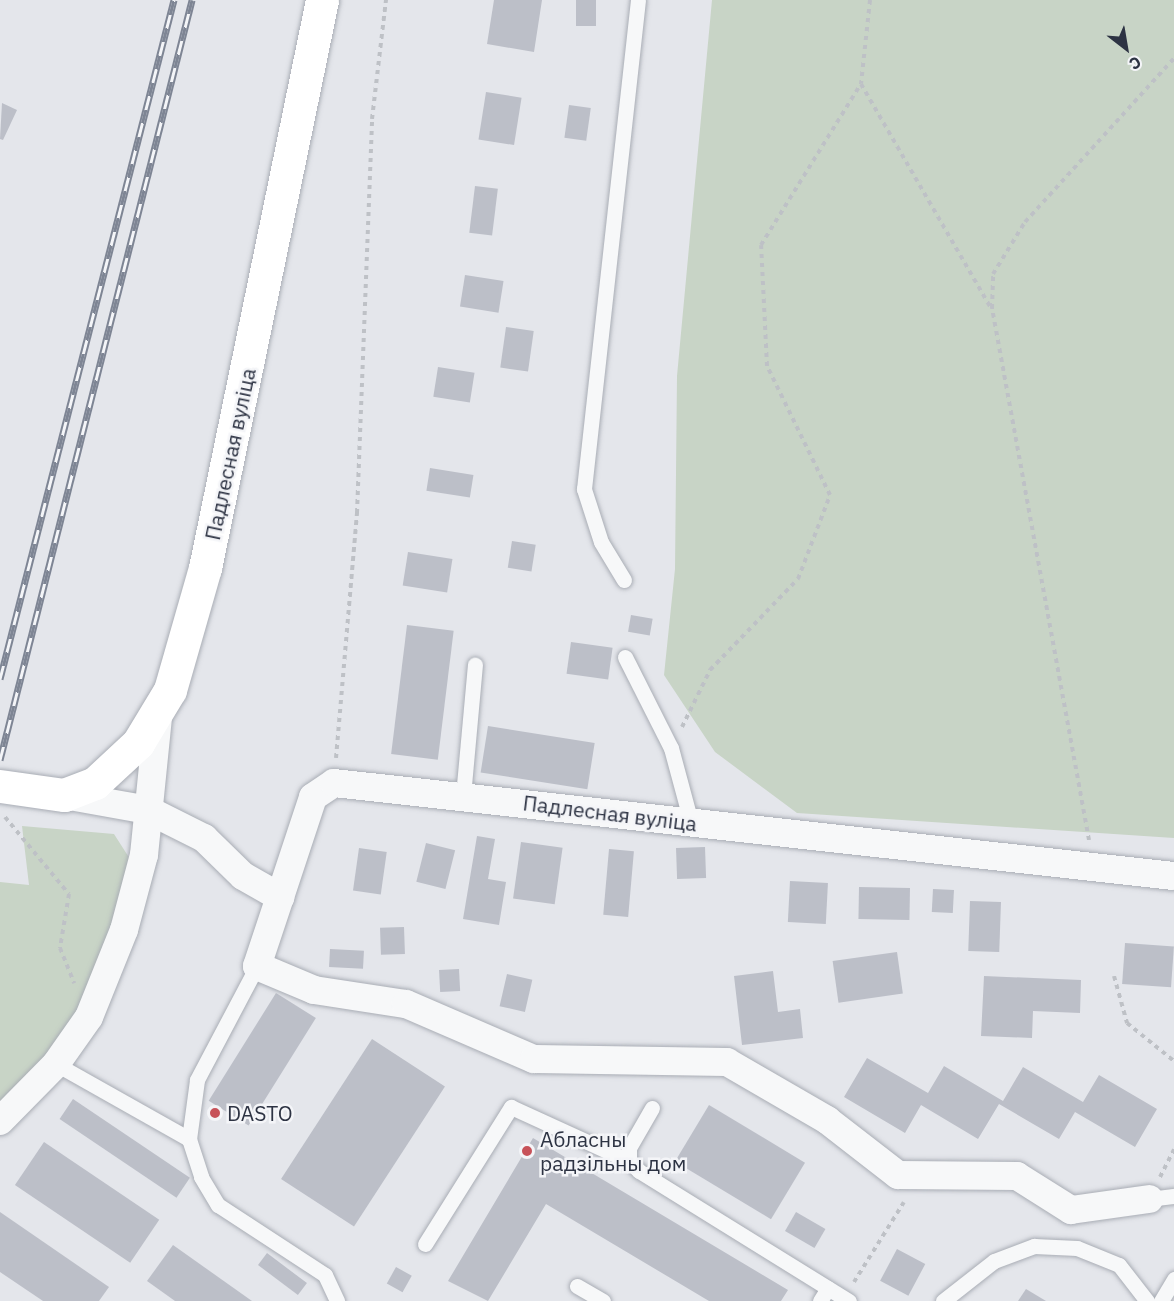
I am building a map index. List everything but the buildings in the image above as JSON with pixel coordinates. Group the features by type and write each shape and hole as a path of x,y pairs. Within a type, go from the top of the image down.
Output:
{"street":[{"name":"Падлесная вуліца","path":"64,795 118,765 158,716 192,626 322,0"},
{"path":"0,1121 56,1064 89,1017 124,930 144,855 158,716"},
{"name":"Падлесная вуліца","path":"334,783 691,822 1094,871 1174,876"},
{"path":"334,783 313,797 257,966 314,990 406,1004 534,1059 727,1062 827,1120 898,1175 1017,1176 1071,1210 1161,1197"},
{"path":"1,800 64,795 148,810 204,838 243,876 280,897"}],"lane":[{"path":"624,580 601,542 584,489 638,0"},
{"path":"625,657 671,748 691,822"},
{"path":"464,796 475,665"},
{"path":"257,966 197,1080 189,1139 201,1177 218,1205 325,1275 337,1301"},
{"path":"56,1064 189,1139"},
{"path":"425,1244 511,1107 629,1161 824,1294 847,1300"},
{"path":"629,1161 629,1148 652,1108"},
{"path":"943,1301 994,1261 1034,1246 1077,1248 1119,1265 1147,1301"},
{"path":"1161,1301 1174,1279"},
{"path":"577,1286 603,1301"}],"path":[{"path":"334,783 357,513 372,119 386,0"},
{"path":"671,748 710,670 798,579 830,495 767,366 761,245 861,84 870,0"},
{"path":"1094,871 992,308 993,274 1024,222 1174,58"},
{"path":"861,84 992,308"},
{"path":"1,800 69,894 60,948 75,987"},
{"path":"1114,976 1127,1023 1174,1061"},
{"path":"847,1300 921,1174"}],"green space":[{"path":"712,0 1174,0 1174,838 797,813 715,752 664,675 675,569 677,376"},
{"path":"22,826 114,834 130,859 122,904 66,1038 0,1107 0,882 29,885"}],"railway":[{"path":"0,679 174,0"},
{"path":"0,760 192,0"}],"place":[{"name":"DASTO","path":"215,1113"},
{"name":"Абласны радзільны дом","path":"527,1151"}]}
